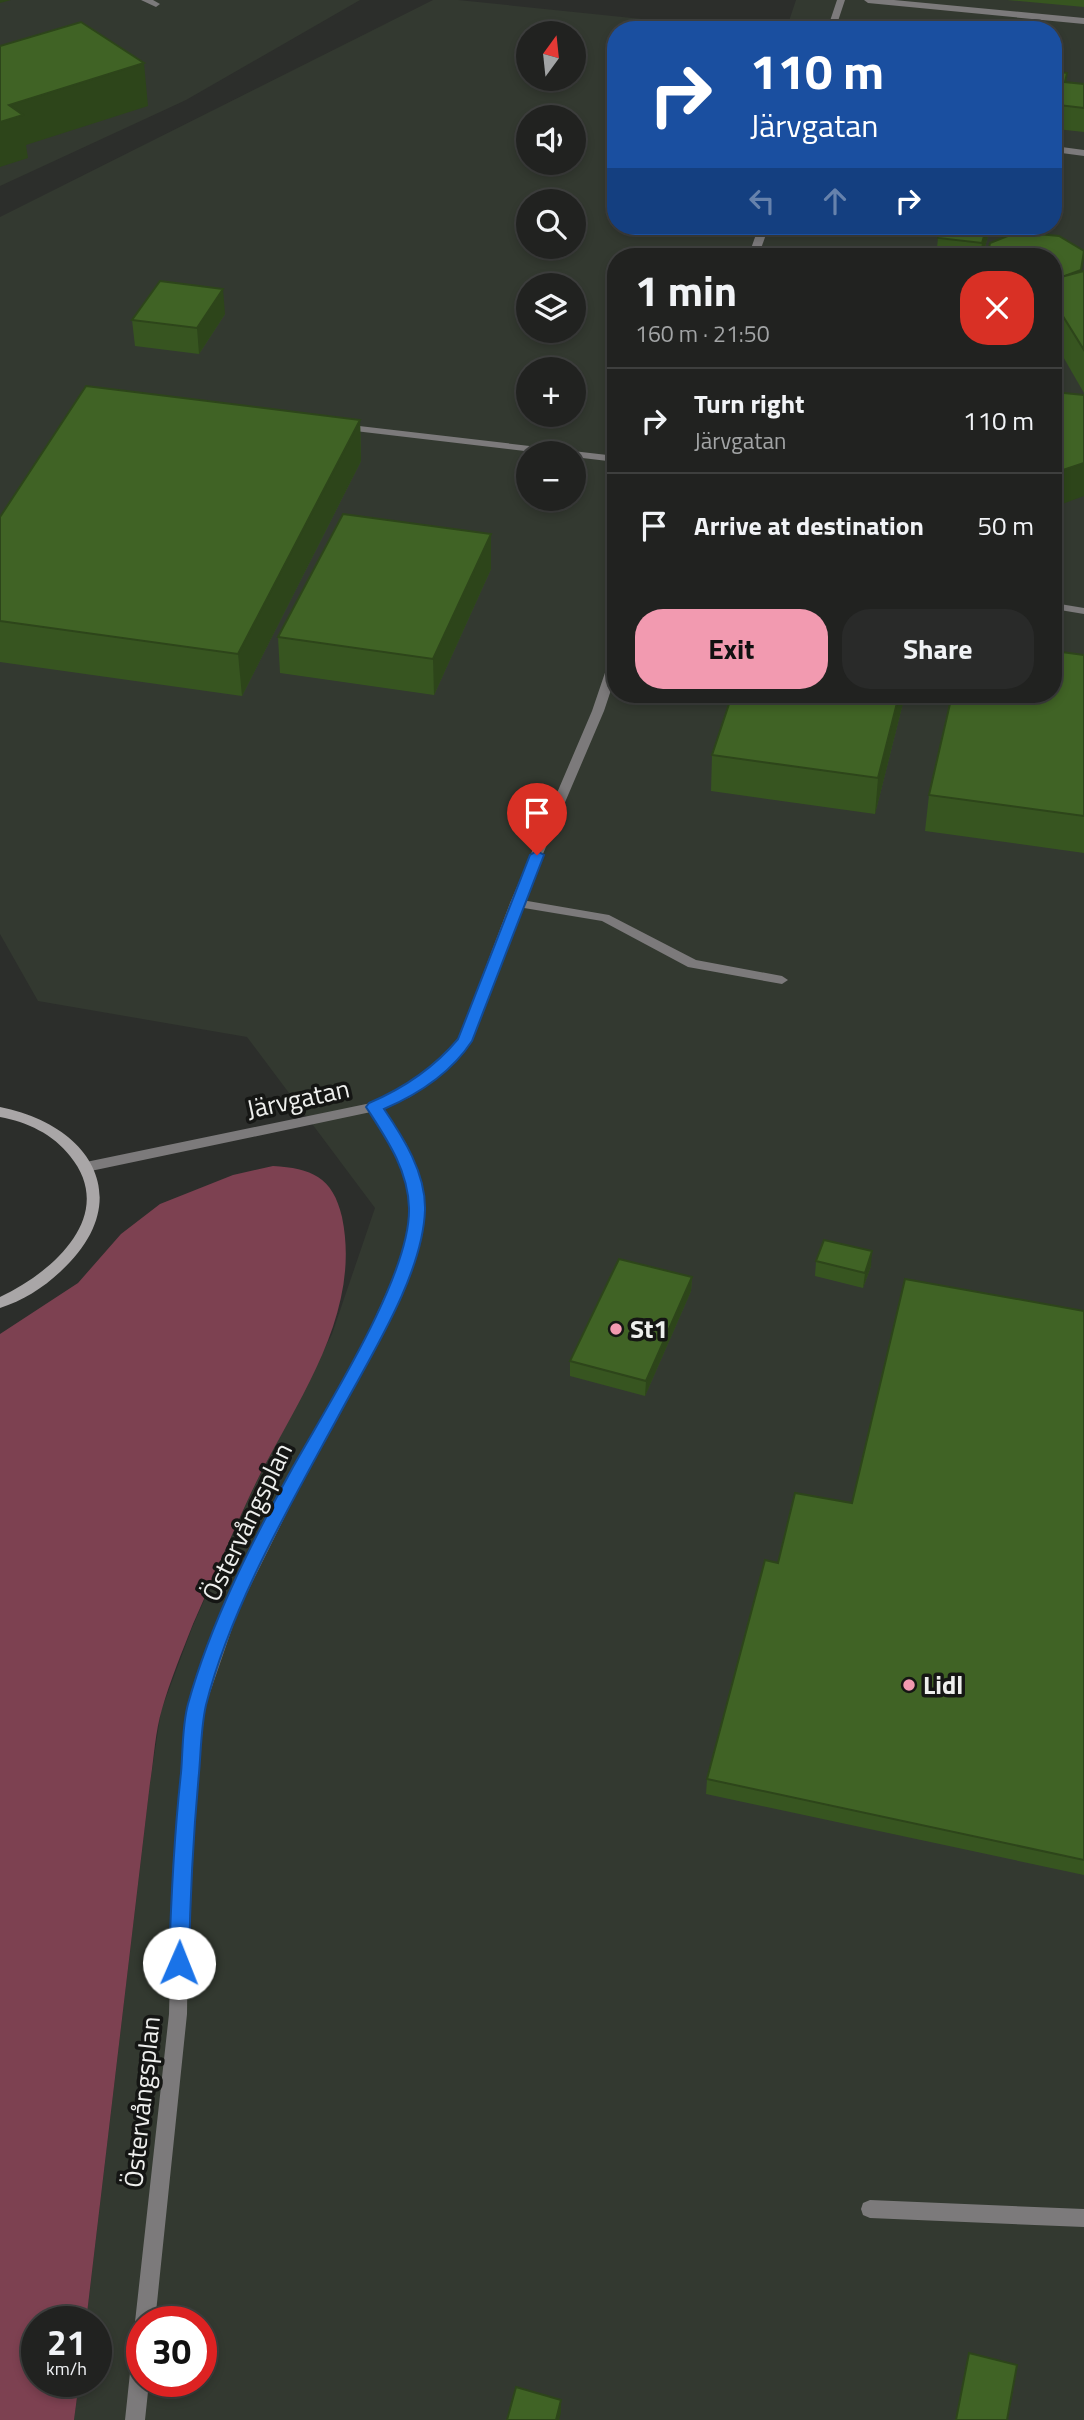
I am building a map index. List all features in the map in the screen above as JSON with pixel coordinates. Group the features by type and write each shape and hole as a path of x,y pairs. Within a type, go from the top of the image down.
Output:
{"main road":[{"path":"0,1112 35,1122 57,1134 74,1149 93,1183 94,1202 83,1239 54,1272 34,1287 0,1303"}],"street":[{"path":"145,0 156,4"},
{"path":"834,21 841,0"},
{"path":"868,0 1084,21"},
{"path":"1062,150 1084,153"},
{"path":"333,426 516,447"},
{"path":"586,455 607,458"},
{"path":"1062,607 1084,611"},
{"name":"Järvgatan","path":"86,1167 374,1107 405,1094 446,1063 464,1041 516,903 607,684"},
{"path":"516,903 605,918 693,964 782,980"},
{"name":"Östervångsplan","path":"147,2306 178,2014 181,1862 197,1707 230,1611 298,1475 372,1340 404,1269 413,1240 417,1208 412,1179 399,1143 374,1107"},
{"path":"870,2209 1084,2218"},
{"path":"135,2420 137,2397"}],"shaded area":[{"path":"0,0 360,0 186,100 0,186"},
{"path":"433,0 458,0 662,21 607,21 607,235 1062,235 1062,21 789,21 796,0 1084,0 1084,2420 74,2420 77,2397 112,2397 112,2306 88,2306 150,1783 161,1711 192,1628 251,1493 332,1334 375,1208 247,1037 38,1001 0,934 0,217"},
{"path":"273,1166 287,1167 309,1172 326,1184 333,1192 342,1217 346,1254 342,1290 333,1326 320,1360 236,1526 172,1677 160,1718 88,2306 21,2306 21,2397 77,2397 74,2420 0,2420 0,1334 78,1283 121,1234 160,1204 233,1175"}],"building":[{"path":"81,22 144,63 9,105 23,115 0,122 0,46"},
{"path":"1062,72 1067,73 1065,82 1084,84 1084,108 1062,105"},
{"path":"939,235 984,235 982,243 938,238"},
{"path":"1010,235 1059,236 1084,251 1081,270 1062,277 1062,248 989,248 990,243"},
{"path":"1084,271 1084,350 1062,315 1062,277"},
{"path":"160,281 223,289 197,328 132,320"},
{"path":"86,386 360,420 238,654 0,621 0,517"},
{"path":"1062,393 1084,395 1084,463 1062,470"},
{"path":"343,514 491,534 433,659 278,637"},
{"path":"1062,652 1084,655 1084,816 929,795 950,703 1062,703"},
{"path":"729,703 897,703 878,778 712,755"},
{"path":"824,1240 872,1251 865,1273 816,1261"},
{"path":"619,1259 692,1277 646,1381 570,1361"},
{"name":"Lidl","path":"905,1279 1084,1311 1084,1860 707,1779 765,1560 778,1563 795,1493 852,1503"},
{"path":"969,2353 1017,2365 1007,2420 956,2420"},
{"path":"516,2387 561,2400 556,2420 507,2420"}],"place":[{"name":"St1","path":"616,1329"},
{"name":"Lidl","path":"909,1685"}],"route":[{"path":"179,1963 181,1862 197,1707 230,1611 298,1475 372,1340 404,1269 413,1240 417,1208 412,1179 399,1143 374,1107 405,1094 446,1063 464,1041 537,855"}]}
